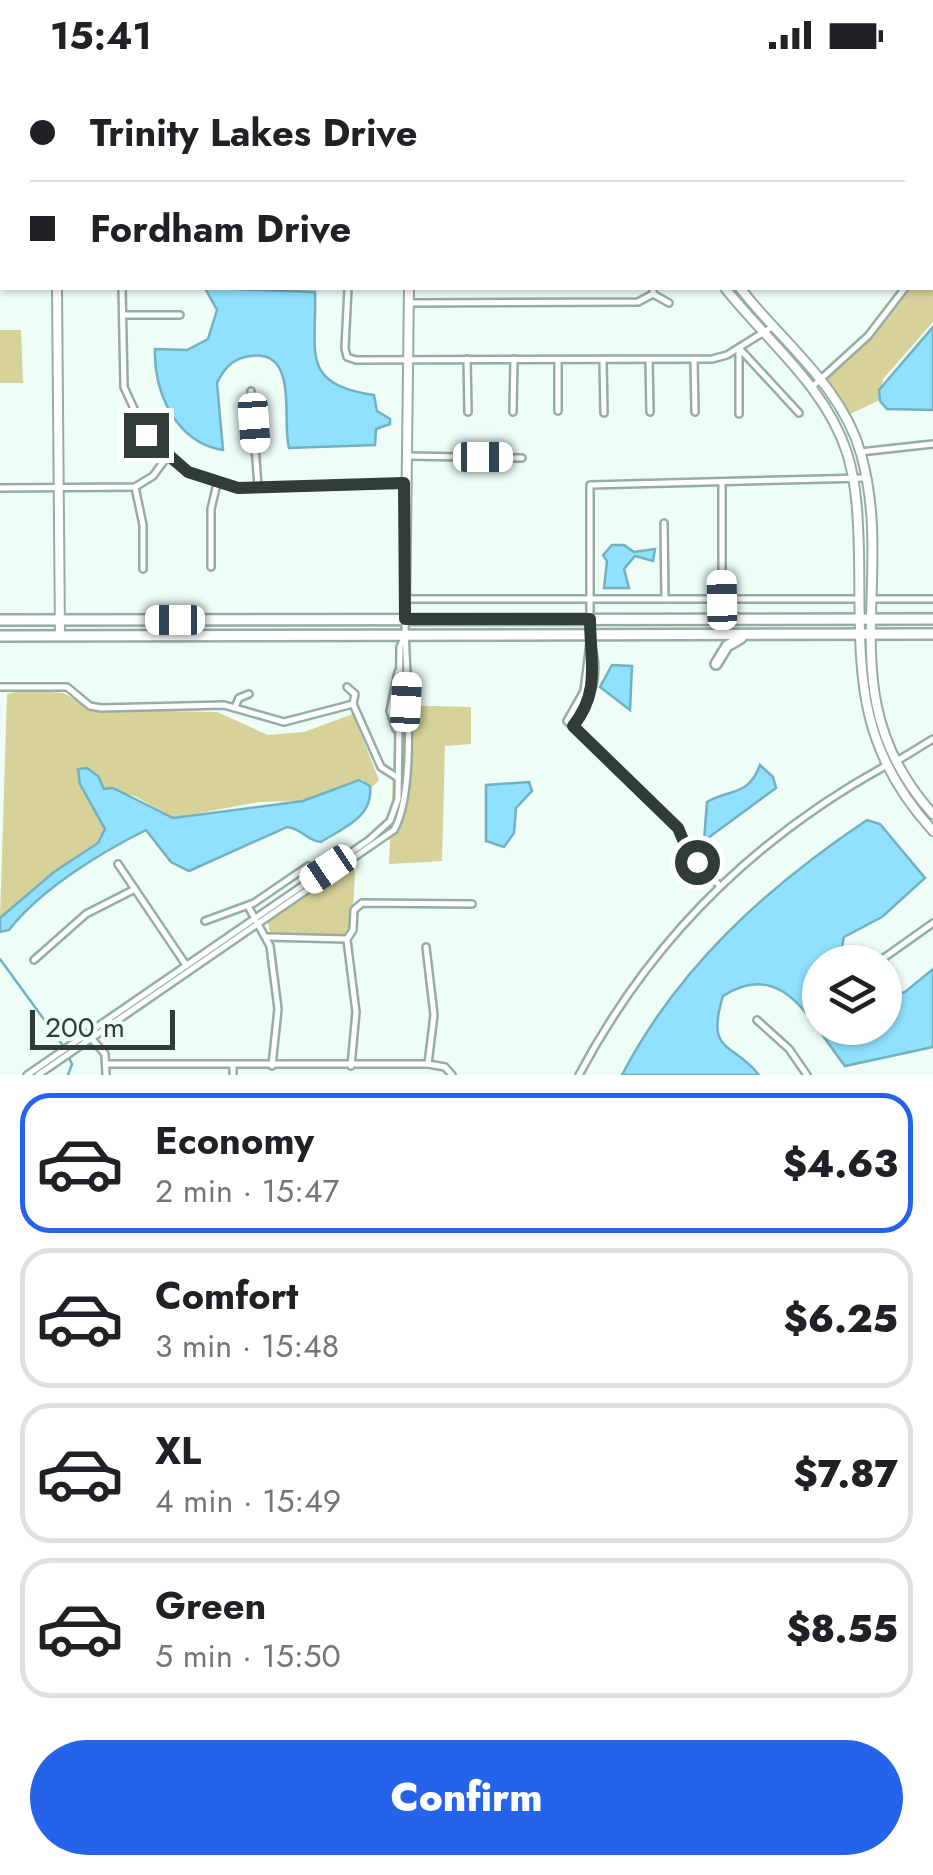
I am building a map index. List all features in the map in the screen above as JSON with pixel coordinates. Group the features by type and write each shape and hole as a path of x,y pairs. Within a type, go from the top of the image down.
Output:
{"main road":[{"path":"723,608 740,618 933,619"},
{"path":"0,620 710,618 723,608"},
{"path":"710,618 723,608"},
{"path":"716,639 723,608"},
{"path":"716,664 730,643 756,634"},
{"path":"0,636 654,635 716,639 756,634 933,634"}],"street":[{"path":"57,290 60,636"},
{"path":"122,290 124,387 146,435 167,457 217,484 258,487 404,483"},
{"path":"348,290 347,357 694,360 727,355 772,327"},
{"path":"401,778 398,734 405,635 409,290"},
{"path":"727,290 812,387 838,428 853,477 865,599"},
{"path":"742,290 822,380 850,423 867,478 864,702 885,766 932,827"},
{"path":"812,387 876,328 904,290"},
{"path":"407,304 638,302 654,291 669,302"},
{"path":"122,315 180,316"},
{"path":"740,348 799,413"},
{"path":"739,414 740,348"},
{"path":"467,359 468,412"},
{"path":"513,412 514,359"},
{"path":"558,360 558,412"},
{"path":"603,360 604,413"},
{"path":"649,360 650,412"},
{"path":"694,360 695,412"},
{"path":"252,390 258,487"},
{"path":"838,428 850,423"},
{"path":"860,452 933,444"},
{"path":"404,456 522,458"},
{"path":"0,488 135,486 153,476 167,457"},
{"path":"719,885 689,854 678,828 570,723 584,691 590,638 590,485 867,478"},
{"path":"722,482 723,608"},
{"path":"212,567 211,508 217,484"},
{"path":"135,486 143,525 144,570"},
{"path":"664,524 664,600"},
{"path":"405,600 664,600 723,608 933,599"},
{"path":"863,634 874,699 896,761 933,814"},
{"path":"27,1075 257,921 381,831 395,810 401,778 409,646 405,635"},
{"path":"0,687 67,687 90,706 101,708 235,706 284,722 353,704"},
{"path":"348,687 356,694 353,704 380,767 401,778"},
{"path":"235,706 239,698 249,694"},
{"path":"578,1075 634,984 671,935 719,885 810,811 933,740"},
{"path":"118,864 188,968"},
{"path":"206,921 248,906 308,866"},
{"path":"34,960 86,914 135,889"},
{"path":"351,1066 356,1012 347,939 353,930 354,910 362,903 472,904"},
{"path":"248,906 267,938 278,1008 272,1066"},
{"path":"902,945 933,923"},
{"path":"267,938 347,939"},
{"path":"426,947 434,1015 428,1064"},
{"path":"757,1020 789,1049 806,1075"},
{"path":"88,1036 104,1054 106,1075"},
{"path":"38,1075 60,1055"},
{"path":"106,1064 428,1064 446,1067 452,1075"},
{"path":"233,1065 233,1075"},
{"path":"341,1065 341,1075"}],"shaded area":[{"path":"907,290 933,290 933,322 883,379 878,401 848,415 825,380 885,321"},
{"path":"0,330 21,330 23,383 0,383"},
{"path":"25,690 63,693 95,710 217,712 268,735 304,732 353,714 379,780 371,788 362,779 302,801 259,802 173,818 135,796 105,789 98,776 87,768 105,829 98,843 54,872 0,918 7,694"},
{"path":"396,705 471,707 471,744 445,746 442,861 389,864"},
{"path":"350,865 355,871 352,931 347,936 270,933 268,922"}],"water":[{"path":"206,290 315,292 317,362 333,383 374,395 377,411 390,419 390,424 376,429 375,445 289,448 281,372 263,356 236,360 217,383 223,450 192,437 180,426 163,398 155,349 187,350 208,339 217,310"},
{"path":"933,327 933,410 887,409 880,401 879,390"},
{"path":"612,545 624,545 634,552 655,549 653,561 635,556 624,569 629,588 604,588 607,561 603,555"},
{"path":"612,665 632,666 630,710 600,687"},
{"path":"760,765 773,777 776,788 704,841 707,802 744,787"},
{"path":"87,768 98,776 104,789 113,788 173,818 303,801 359,780 370,786 370,797 362,814 321,842 287,827 189,871 171,862 146,830 72,873 37,900 9,930 0,932 0,918 54,872 98,843 105,829 80,784 78,769"},
{"path":"529,782 532,791 516,808 514,833 504,847 486,841 486,785"},
{"path":"867,820 880,824 925,878 882,917 844,937 842,945 802,945 802,1009 779,990 763,984 744,986 723,996 717,1028 720,1038 759,1075 622,1075 670,999 698,965 760,902"},
{"path":"933,969 933,1047 845,1066 830,1045 902,1045 902,993"}],"waterway":[{"path":"0,959 64,1047"},
{"path":"67,1054 72,1064 68,1075"}],"route":[{"path":"146,435 188,472 238,488 404,483 405,619 590,619 592,689 584,712 573,726 678,828 689,854 697,862"}]}
